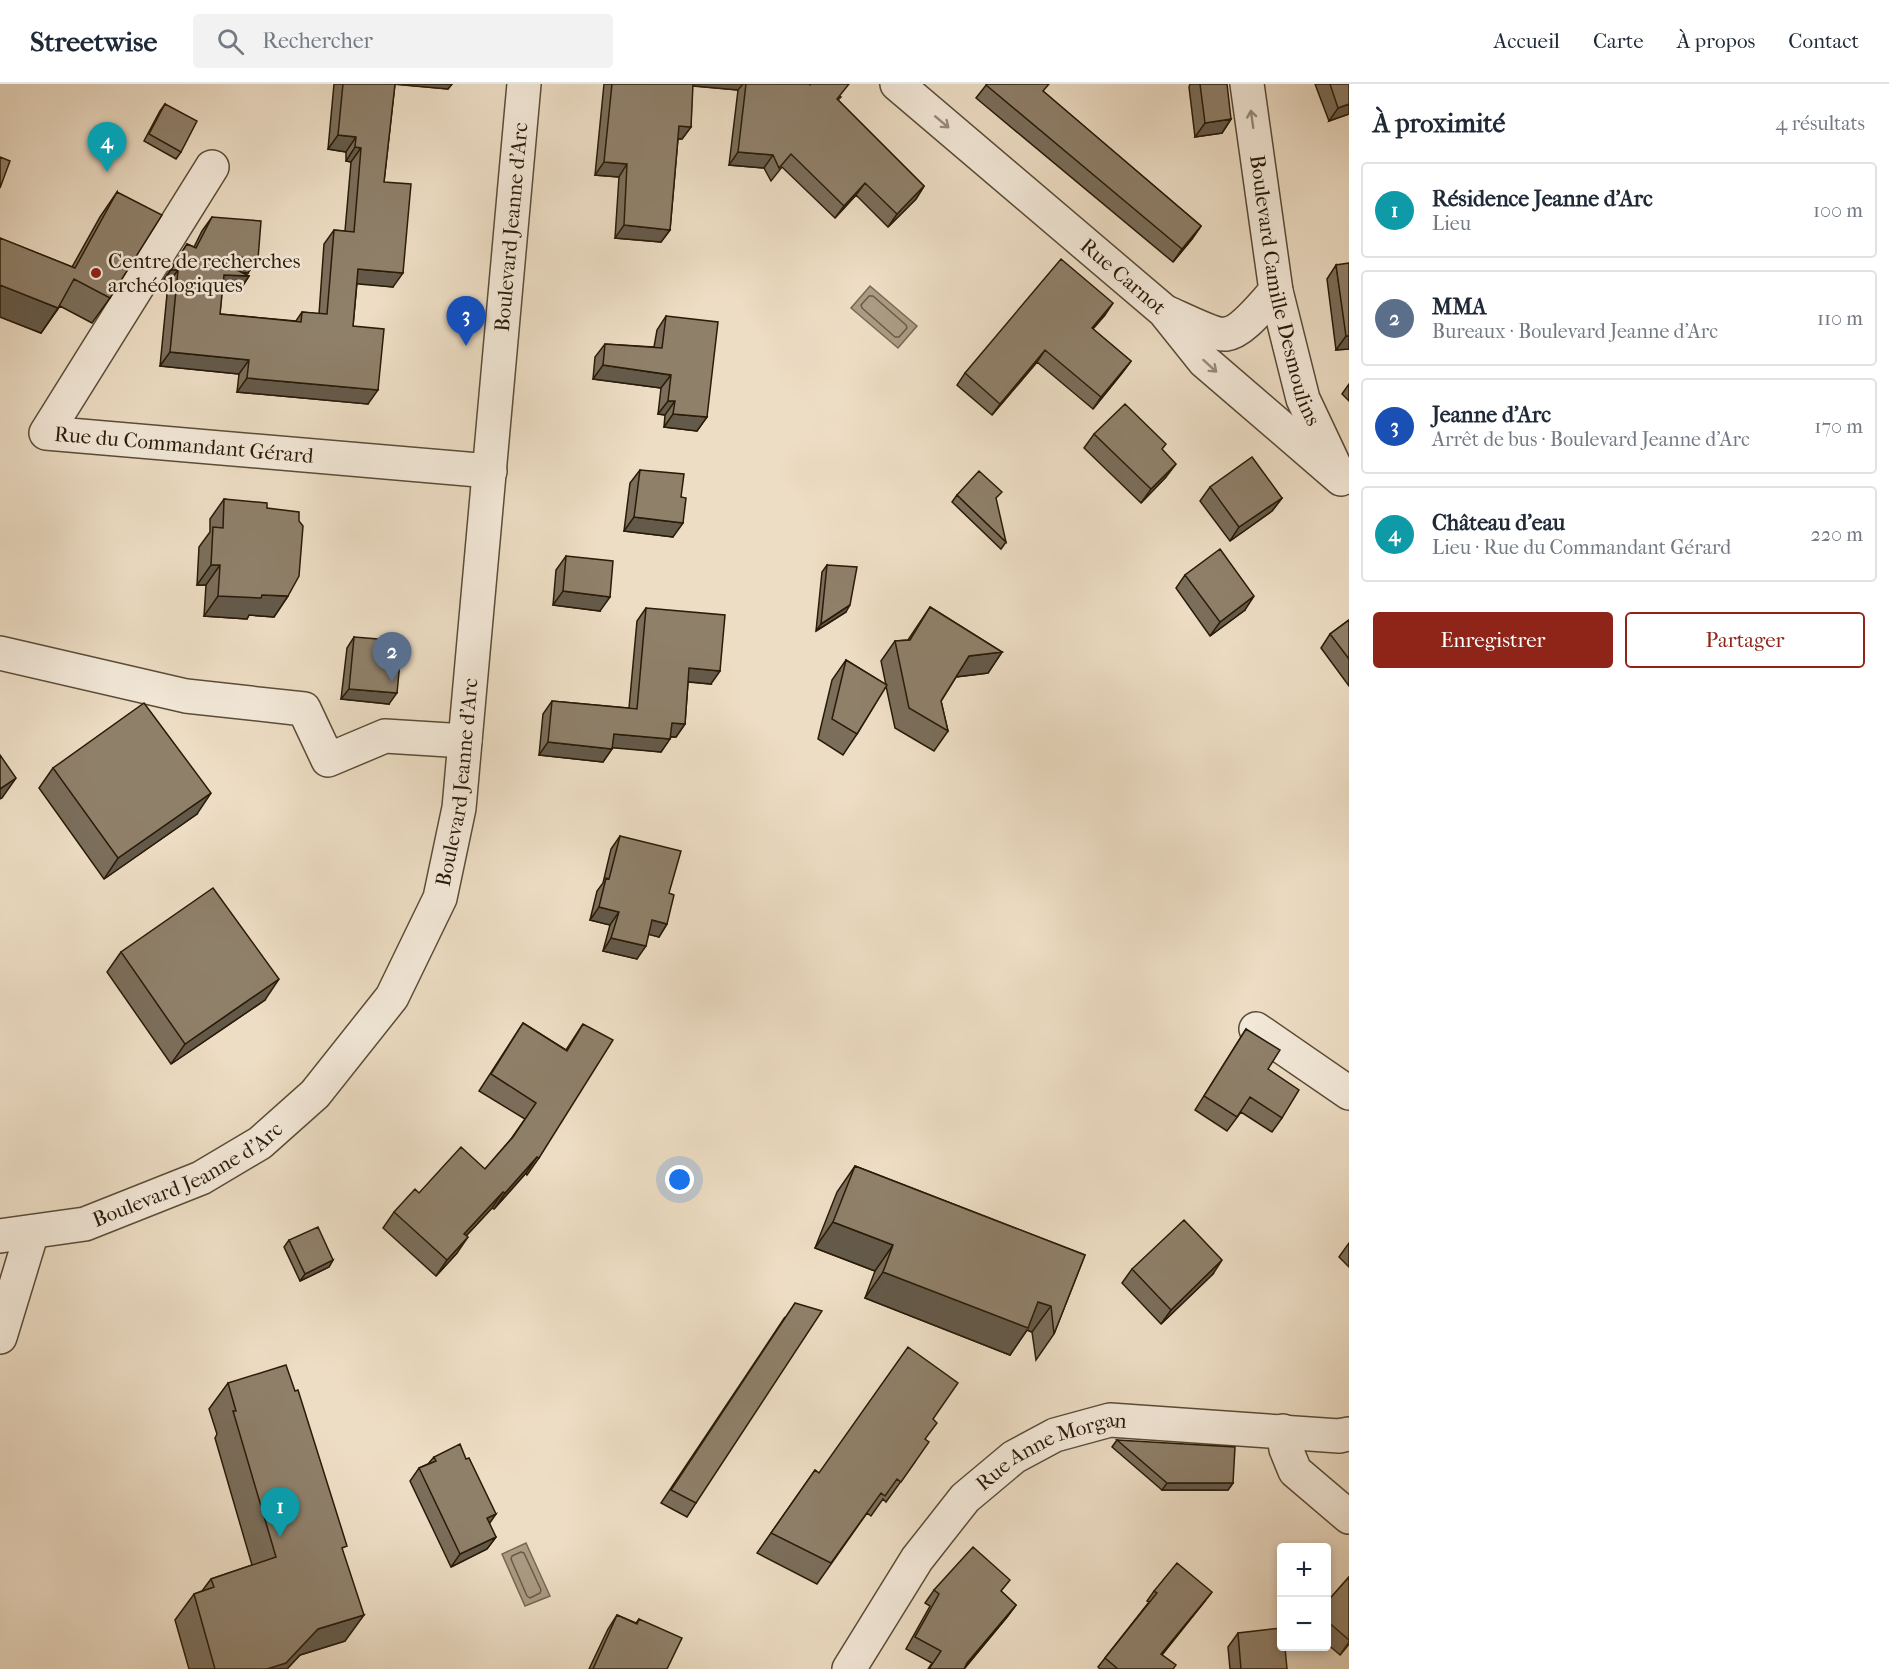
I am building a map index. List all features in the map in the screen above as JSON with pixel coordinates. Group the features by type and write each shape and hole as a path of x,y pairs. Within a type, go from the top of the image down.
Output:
{"street":[{"name":"Boulevard Jeanne d'Arc","path":"16,1234 85,1224 201,1178 260,1143 315,1094 392,997 440,897 459,808 524,84"},
{"name":"Rue Carnot","path":"897,84 1164,311 1204,361 1345,483"},
{"name":"Boulevard Camille Desmoulins","path":"1247,84 1276,291 1303,399 1345,483"},
{"name":"Rue du Commandant Gérard","path":"212,167 46,433 490,471"},
{"path":"1164,311 1210,331 1225,334 1242,326 1276,291"},
{"path":"0,653 186,696 304,709 328,760 385,735 465,741"},
{"path":"1256,1029 1349,1093"},
{"path":"0,1336 16,1234"},
{"name":"Rue Anne Morgan","path":"849,1669 917,1559 964,1498 1014,1457 1054,1436 1110,1420 1339,1436 1349,1434"},
{"path":"1283,1431 1286,1449 1295,1471 1349,1517"}],"water":[{"path":"870,286 917,326 898,348 851,308"},
{"path":"526,1543 550,1596 525,1606 502,1554"}],"building":[{"path":"343,84 395,84 384,182 411,184 403,273 358,269 353,326 384,329 378,390 247,378 249,360 170,352 178,270 171,270 187,244 196,248 212,217 261,221 258,259 226,256 225,264 249,276 224,275 220,314 301,322 302,312 327,314 334,230 354,232 361,148 355,147 356,137 338,135"},
{"path":"612,84 693,84 691,127 679,126 670,230 624,225 627,164 604,162"},
{"path":"746,84 849,84 837,99 924,186 897,214 865,183 844,206 791,154 779,168 773,155 738,152"},
{"path":"987,84 1049,84 1043,91 1201,226 1182,249"},
{"path":"1200,84 1227,84 1231,119 1205,123"},
{"path":"1330,84 1349,84 1349,104 1338,108"},
{"path":"165,104 197,121 181,152 149,134"},
{"path":"0,157 10,161 0,188"},
{"path":"117,192 162,215 110,298 74,279 58,308 0,285 0,238 75,268"},
{"path":"1061,259 1113,303 1092,328 1131,361 1101,397 1045,350 1000,404 965,373"},
{"path":"1349,263 1349,336 1346,336 1336,265"},
{"path":"666,316 718,322 707,417 673,414 675,401 668,401 671,375 603,365 605,344 662,348"},
{"path":"1125,404 1166,444 1162,449 1176,464 1151,489 1094,434"},
{"path":"1252,457 1282,498 1239,527 1210,487"},
{"path":"640,470 684,474 681,497 686,498 683,523 634,517"},
{"path":"979,471 1002,492 996,498 1006,542 957,495"},
{"path":"224,499 267,503 267,508 299,512 299,521 303,526 299,576 288,596 262,595 261,598 218,596 220,565 211,565 213,527 223,528"},
{"path":"1220,549 1254,596 1220,622 1185,575"},
{"path":"566,556 613,561 610,597 563,591"},
{"path":"827,565 857,567 850,605 821,624"},
{"path":"930,607 1002,652 969,656 941,701 948,731 909,708 895,641 910,640"},
{"path":"646,608 725,615 720,671 689,668 685,724 672,723 670,739 614,734 612,749 548,742 552,701 637,709"},
{"path":"1349,620 1349,659 1330,634"},
{"path":"354,637 402,641 397,693 349,689"},
{"path":"846,660 887,685 857,734 832,719"},
{"path":"144,703 211,793 118,858 53,768"},
{"path":"0,755 16,778 0,789"},
{"path":"620,836 681,851 669,893 674,895 667,924 652,920 646,946 611,938 619,912 599,907"},
{"path":"213,888 279,979 185,1044 121,952"},
{"path":"523,1023 567,1051 583,1024 613,1040 539,1158 537,1157 464,1234 468,1237 447,1260 394,1212 415,1189 419,1193 461,1147 485,1169 513,1137 536,1103 491,1074"},
{"path":"1246,1029 1280,1050 1268,1069 1299,1090 1282,1118 1250,1097 1237,1117 1204,1096"},
{"path":"855,1166 1085,1255 1054,1334 1051,1306 1038,1302 1028,1328 883,1272 893,1245 833,1222"},
{"path":"1184,1220 1222,1260 1171,1310 1132,1269"},
{"path":"318,1227 333,1260 305,1274 289,1240"},
{"path":"795,1303 822,1311 696,1503 671,1490"},
{"path":"908,1347 958,1383 933,1419 937,1423 925,1439 929,1442 901,1482 897,1479 885,1496 881,1493 831,1563 771,1533 815,1470 819,1473"},
{"path":"286,1365 295,1391 298,1390 347,1546 342,1548 364,1615 318,1629 286,1663 267,1669 215,1669 194,1594 214,1587 211,1579 276,1557 233,1411 236,1411 228,1383"},
{"path":"1117,1440 1235,1447 1233,1483 1167,1483"},
{"path":"460,1444 496,1514 487,1518 496,1537 460,1554 419,1468 436,1461 434,1457"},
{"path":"973,1547 1010,1580 1001,1591 1016,1605 964,1669 929,1669 941,1651 915,1637 939,1594 934,1590"},
{"path":"1177,1563 1212,1592 1161,1654 1176,1665 1173,1669 1118,1669 1105,1658 1157,1593 1154,1591"},
{"path":"1349,1577 1349,1640 1331,1624 1331,1597"},
{"path":"617,1615 637,1624 639,1619 682,1638 667,1669 593,1669"},
{"path":"1277,1628 1277,1651 1285,1651 1287,1669 1241,1669 1238,1633"}],"place":[{"name":"Château d'eau","path":"107,172"},
{"name":"Centre de recherches archéologiques","path":"96,273"},
{"name":"Jeanne d'Arc","path":"466,346"},
{"name":"MMA","path":"392,682"},
{"name":"Résidence Jeanne d'Arc","path":"280,1537"}]}
